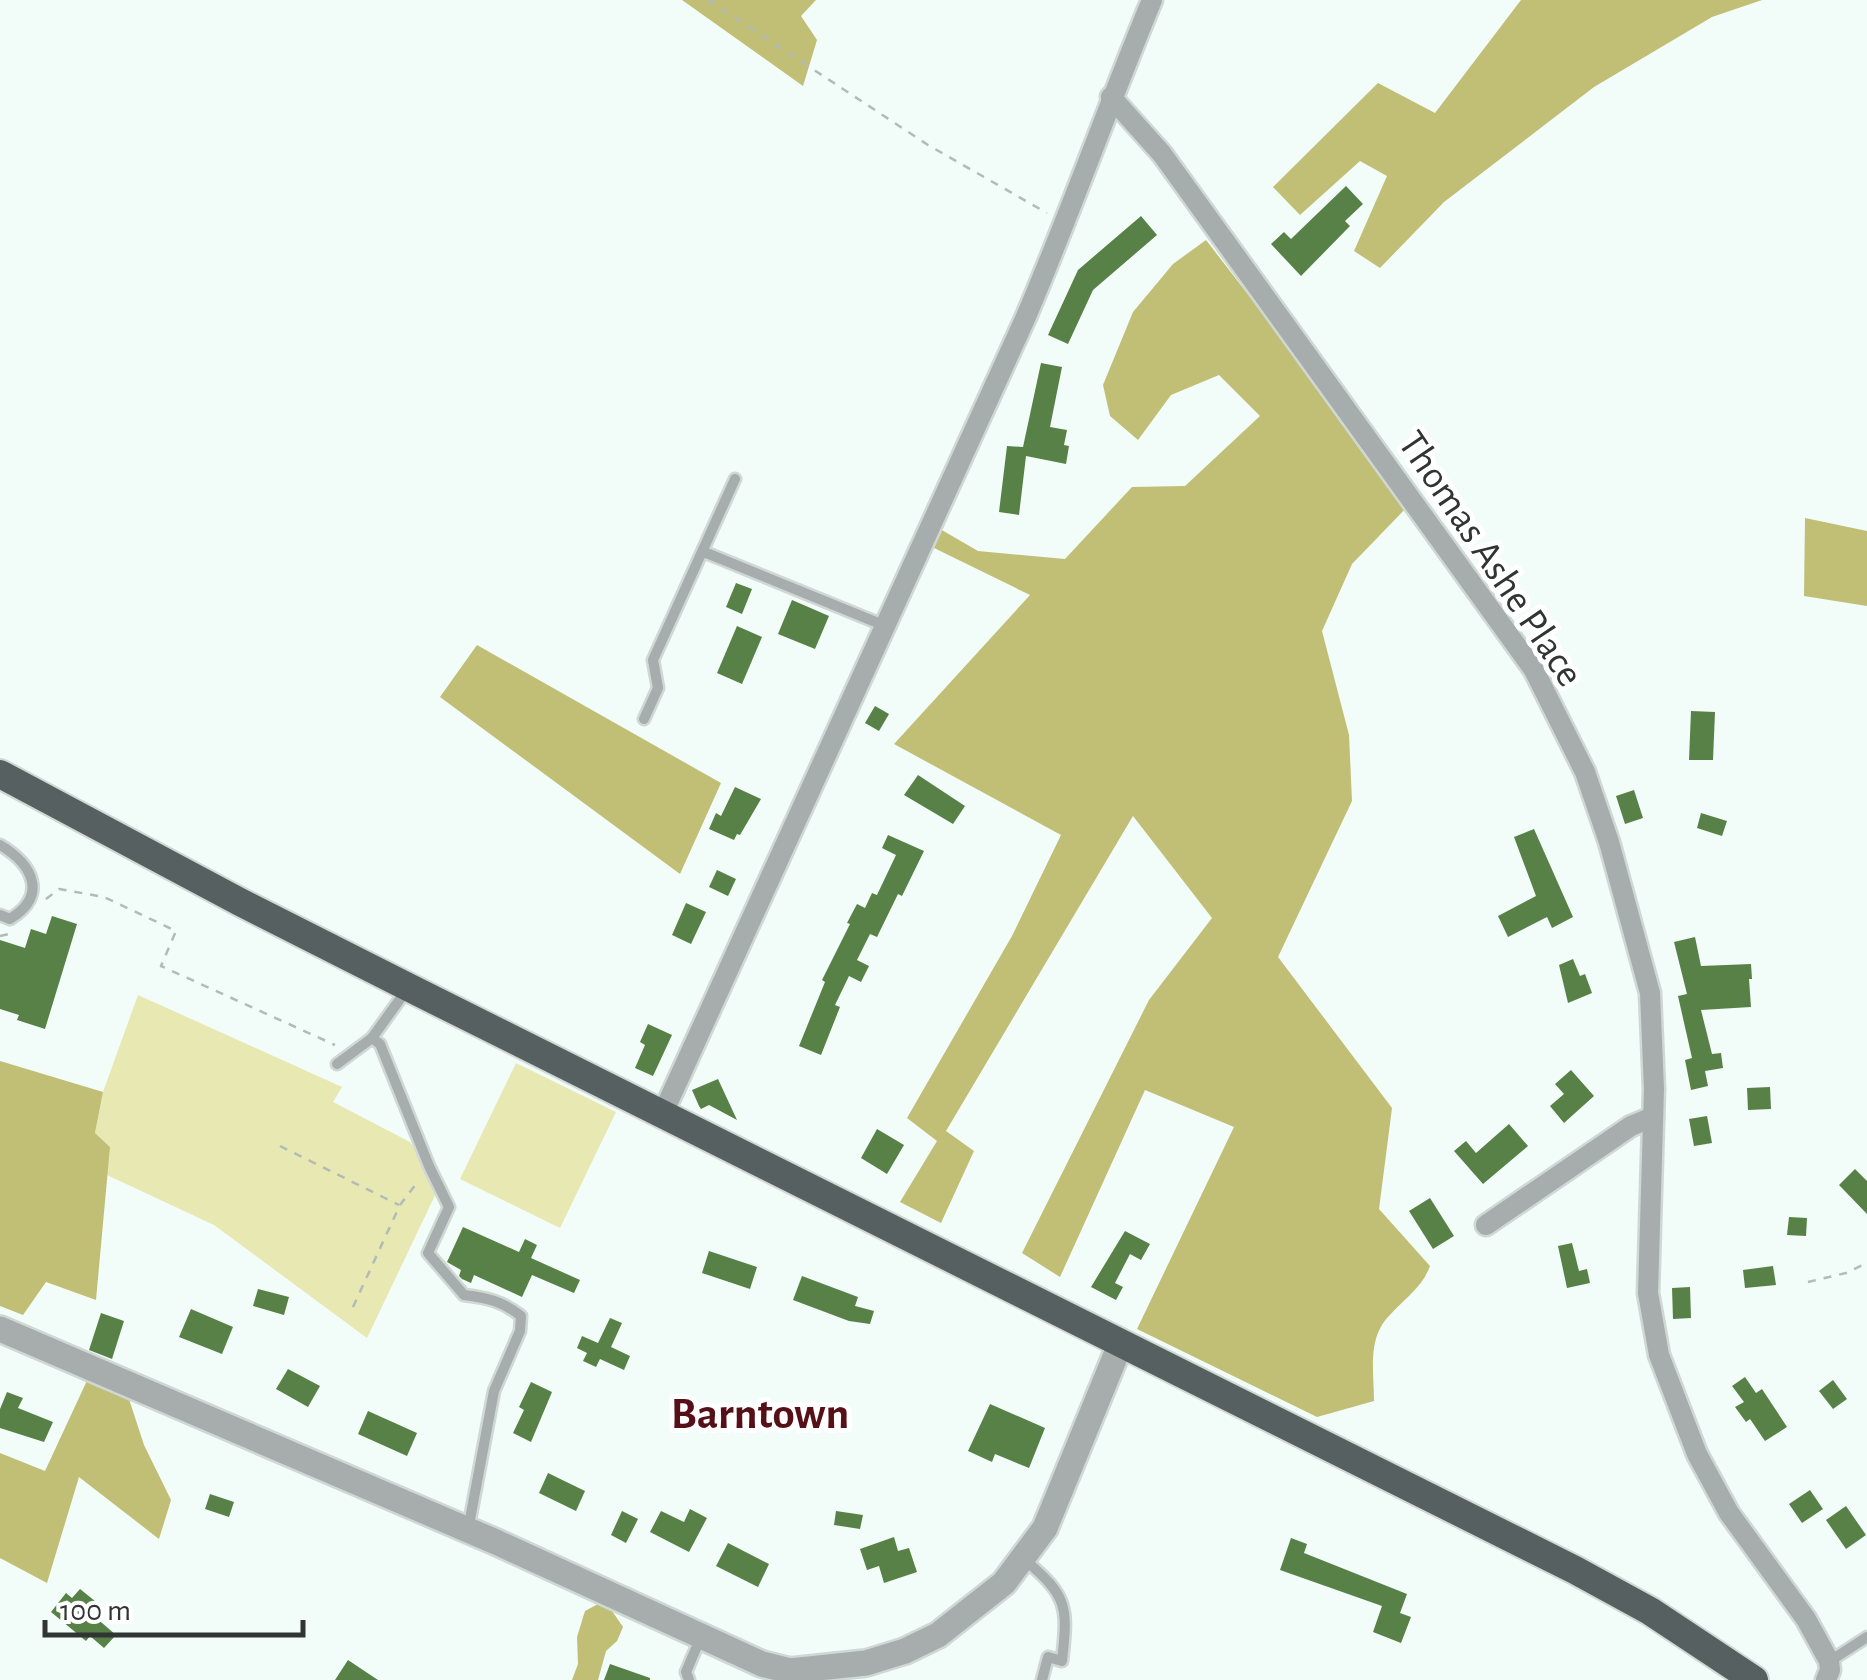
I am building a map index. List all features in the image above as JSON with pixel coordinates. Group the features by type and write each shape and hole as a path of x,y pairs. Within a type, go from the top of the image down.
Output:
{"highway":[{"path":"0,774 408,988 1575,1570 1650,1611 1754,1680"}],"street":[{"path":"663,1113 1025,319 1152,0"},
{"name":"Thomas Ashe Place","path":"1112,97 1162,154 1534,670 1586,772 1650,993 1653,1117 1648,1292 1659,1354 1697,1454 1729,1513 1806,1619 1827,1671"},
{"path":"1486,1225 1632,1126 1653,1117"},
{"path":"0,1329 702,1635 757,1672 794,1676 866,1663 922,1644 1004,1583 1046,1528 1120,1345"}],"lane":[{"path":"644,719 658,688 653,660 735,480"},
{"path":"704,552 883,625"},
{"path":"0,845 25,864 32,878 32,896 22,912 5,917"},
{"path":"337,1064 372,1038 408,988"},
{"path":"372,1038 380,1044 449,1207 428,1252 464,1295 489,1297 521,1316 520,1331 494,1391 468,1531"},
{"path":"1024,1560 1051,1582 1062,1601 1066,1628 1062,1661 1048,1657 1042,1680"},
{"path":"689,1680 686,1672 702,1635"},
{"path":"1827,1671 1867,1636"}],"path":[{"path":"708,0 928,145 1066,224"},
{"path":"44,902 59,889 104,897 176,932 161,966 336,1046 337,1064"},
{"path":"0,936 18,931 5,917"},
{"path":"280,1146 400,1206"},
{"path":"354,1307 400,1206 429,1166"},
{"path":"1808,1282 1846,1273 1867,1263"}],"green space":[{"path":"138,995 342,1087 333,1102 410,1142 439,1187 367,1338 214,1225 107,1175 110,1147 95,1133 103,1092"},
{"path":"516,1063 616,1112 560,1228 460,1179"}],"shaded area":[{"path":"682,0 816,0 801,16 817,40 803,86"},
{"path":"1521,0 1762,0 1712,17 1594,87 1444,202 1380,268 1354,251 1387,176 1360,161 1300,215 1273,187 1378,83 1435,113"},
{"path":"1206,240 1410,504 1352,564 1322,631 1349,735 1352,801 1278,957 1392,1108 1379,1209 1430,1266 1377,1335 1373,1356 1374,1401 1317,1417 1137,1329 1234,1127 1145,1090 1060,1277 1022,1253 1149,1000 1212,918 1133,816 946,1131 974,1151 941,1223 900,1202 937,1141 907,1118 1012,936 1061,835 894,744 1030,595 930,546 940,529 978,551 1065,559 1132,487 1185,486 1260,416 1219,375 1171,395 1138,440 1110,416 1103,385 1133,312 1173,264"},
{"path":"1805,518 1867,531 1867,606 1804,596"},
{"path":"477,645 721,783 680,874 440,697"},
{"path":"0,1061 103,1092 95,1133 110,1147 96,1300 46,1282 23,1315 0,1306"},
{"path":"91,1372 127,1393 144,1445 171,1500 159,1539 79,1477 47,1583 0,1558 0,1453 45,1471"},
{"path":"598,1604 610,1608 623,1627 617,1641 606,1651 598,1680 572,1680 578,1664 577,1637 585,1611"}],"building":[{"path":"1346,186 1363,204 1345,221 1350,226 1301,276 1271,244 1284,232 1291,239"},
{"path":"1141,216 1157,235 1093,290 1068,344 1048,335 1078,270"},
{"path":"1041,363 1062,367 1050,427 1067,430 1066,464 1026,456 1019,515 999,512 1007,446 1023,447"},
{"path":"736,583 752,589 742,614 726,607"},
{"path":"792,600 829,616 815,649 778,634"},
{"path":"737,626 762,637 742,684 717,673"},
{"path":"875,706 889,714 879,731 865,723"},
{"path":"1691,711 1715,712 1713,760 1689,760"},
{"path":"918,775 965,806 953,824 904,795"},
{"path":"735,787 761,799 734,840 709,829 716,813 721,816"},
{"path":"1634,790 1643,818 1625,824 1616,796"},
{"path":"1701,813 1727,821 1722,836 1697,828"},
{"path":"1534,829 1573,917 1552,928 1547,917 1508,937 1498,916 1536,896 1514,837"},
{"path":"888,835 924,851 877,937 870,934 857,960 869,966 861,982 849,976 835,1005 840,1007 821,1055 799,1046 825,982 822,980 850,924 847,923 857,904 865,908 872,893 877,895 896,855 882,848"},
{"path":"717,870 736,879 728,896 709,887"},
{"path":"686,903 706,912 691,944 672,935"},
{"path":"52,916 77,924 45,1029 17,1020 19,1015 0,1009 0,940 25,948 31,929 46,934"},
{"path":"1695,937 1701,966 1751,964 1752,979 1751,1007 1701,1010 1712,1054 1721,1053 1723,1068 1705,1071 1708,1086 1691,1090 1685,1060 1692,1058 1678,996 1687,994 1674,942"},
{"path":"1573,959 1580,976 1585,974 1592,993 1568,1003 1559,965"},
{"path":"648,1024 672,1035 653,1076 635,1068 645,1045 640,1042"},
{"path":"1571,1070 1594,1096 1564,1123 1550,1106 1564,1094 1555,1084"},
{"path":"718,1079 737,1120 709,1105 701,1109 699,1106 692,1090"},
{"path":"1770,1087 1771,1109 1748,1110 1747,1088"},
{"path":"1707,1116 1712,1143 1694,1146 1689,1119"},
{"path":"1509,1124 1528,1146 1483,1184 1454,1151 1466,1141 1476,1153"},
{"path":"877,1129 904,1145 887,1174 861,1158"},
{"path":"1855,1169 1867,1181 1867,1214 1839,1185"},
{"path":"1430,1198 1454,1236 1433,1249 1409,1211"},
{"path":"1789,1217 1807,1218 1806,1236 1787,1235"},
{"path":"463,1227 519,1252 525,1239 537,1245 531,1258 580,1280 574,1293 532,1275 522,1297 474,1275 471,1283 462,1279 461,1270 447,1262"},
{"path":"1125,1231 1150,1244 1141,1260 1130,1254 1115,1283 1123,1287 1116,1300 1091,1287"},
{"path":"1572,1243 1579,1271 1587,1269 1590,1283 1567,1288 1558,1246"},
{"path":"709,1251 757,1267 750,1289 702,1273"},
{"path":"1773,1266 1776,1285 1745,1288 1743,1270"},
{"path":"802,1276 858,1297 855,1306 874,1311 870,1324 849,1321 793,1300"},
{"path":"1690,1287 1691,1318 1673,1319 1672,1288"},
{"path":"258,1289 289,1297 284,1315 253,1306"},
{"path":"191,1309 233,1327 222,1354 179,1337"},
{"path":"101,1313 124,1321 112,1359 89,1350"},
{"path":"610,1318 622,1323 611,1347 630,1356 624,1370 600,1359 596,1367 583,1361 587,1353 577,1348 582,1336 598,1343"},
{"path":"288,1369 320,1386 308,1407 276,1389"},
{"path":"1745,1377 1756,1393 1762,1389 1787,1427 1765,1441 1750,1419 1746,1422 1735,1407 1744,1402 1732,1386"},
{"path":"1833,1380 1847,1399 1833,1409 1819,1391"},
{"path":"531,1382 552,1392 531,1442 513,1433"},
{"path":"7,1392 23,1398 18,1408 53,1422 44,1442 0,1428 0,1409"},
{"path":"990,1404 1045,1428 1029,1468 995,1454 992,1462 968,1451"},
{"path":"368,1411 417,1433 407,1456 358,1434"},
{"path":"548,1473 585,1491 576,1511 539,1493"},
{"path":"1810,1490 1823,1509 1802,1523 1789,1504"},
{"path":"210,1494 234,1502 229,1517 205,1509"},
{"path":"1846,1506 1866,1535 1846,1549 1826,1520"},
{"path":"690,1509 707,1518 689,1552 650,1532 661,1511 684,1522"},
{"path":"622,1511 638,1519 626,1543 611,1535"},
{"path":"836,1511 863,1515 860,1529 834,1525"},
{"path":"894,1537 898,1551 909,1548 917,1572 884,1583 879,1566 867,1570 860,1549"},
{"path":"1291,1538 1307,1544 1304,1553 1407,1594 1400,1613 1411,1617 1401,1643 1373,1632 1382,1606 1280,1570"},
{"path":"728,1543 769,1564 758,1587 716,1566"},
{"path":"80,1589 95,1601 87,1610 116,1635 104,1648 90,1636 86,1641 51,1612 66,1593 72,1598"},
{"path":"348,1660 378,1680 335,1680"},
{"path":"610,1664 650,1678 650,1680 604,1680"}],"district":[{"name":"Barntown","path":"760,1412"}]}
